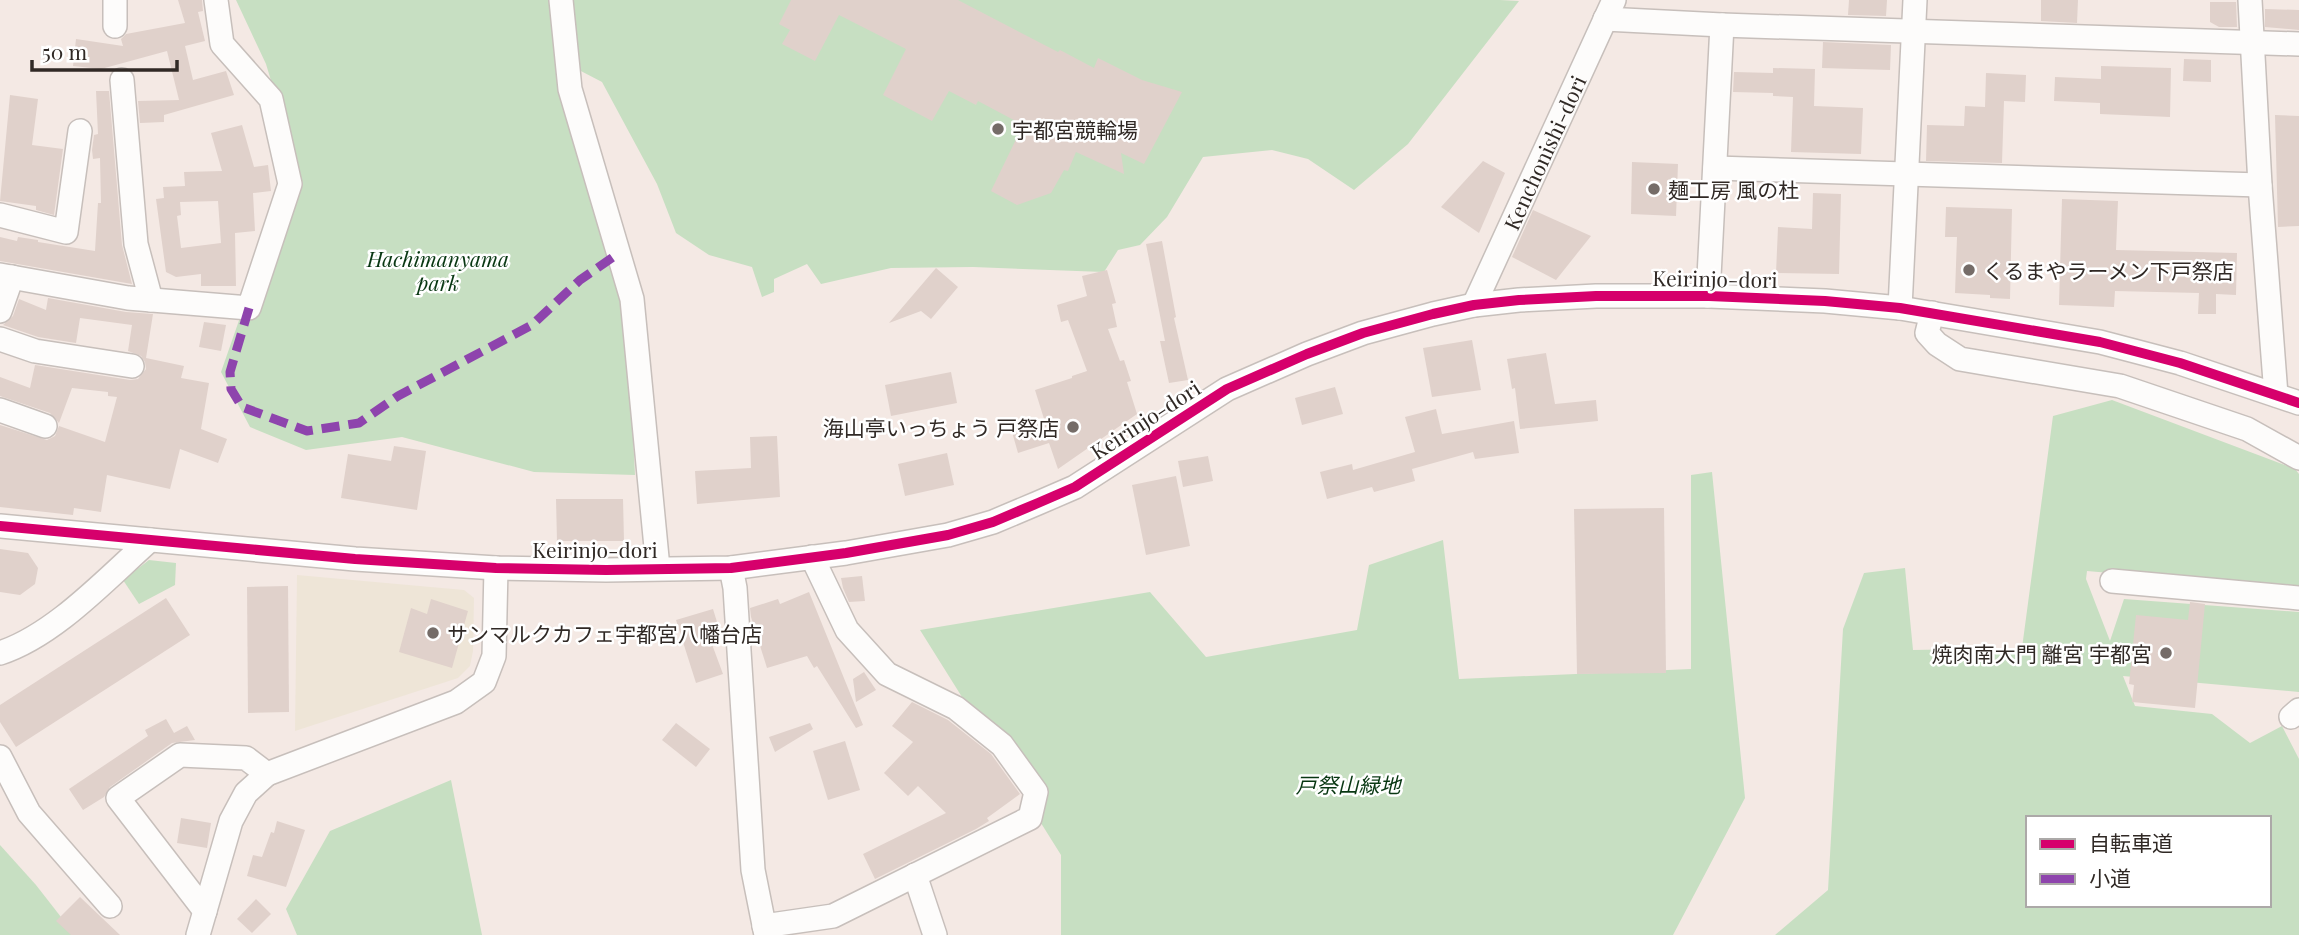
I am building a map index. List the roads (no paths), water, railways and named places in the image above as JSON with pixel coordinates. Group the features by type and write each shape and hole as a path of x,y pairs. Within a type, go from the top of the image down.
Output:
{"street":[{"path":"115,0 115,26"},
{"path":"0,311 6,276 151,300 249,308 290,184 271,99 222,44 216,0"},
{"path":"561,0 570,89 632,299 658,568"},
{"path":"1900,308 1915,0"},
{"path":"2250,0 2260,185 2276,395"},
{"path":"1609,10 1722,25 2299,44"},
{"name":"Kenchonishi-dori","path":"1474,305 1609,10"},
{"path":"1708,296 1722,25"},
{"path":"122,80 136,244 151,300"},
{"path":"0,215 66,232 80,131"},
{"path":"1715,167 2260,185"},
{"name":"Keirinjo-dori","path":"0,526 355,559 496,568 731,568 812,557 948,535 993,522 1075,487 1188,412 1227,388 1265,370 1363,333 1474,305 1520,300 1596,296 1708,296 1812,300 1900,308 2111,345 2180,363 2299,403"},
{"path":"1932,313 1927,333 1937,344 1960,359 2120,386 2248,429 2299,458"},
{"path":"0,339 35,351 132,366"},
{"path":"0,410 45,426"},
{"path":"0,653 23,645 49,628 150,540"},
{"path":"731,568 735,588 753,870 765,930 833,916 1030,818 1036,792 1002,745 956,708 887,674 847,630 812,557"},
{"path":"198,935 230,821 246,793 267,774 456,702 484,682 494,656 496,568"},
{"path":"2112,581 2299,598"},
{"path":"205,911 118,798 180,755 246,758 267,774"},
{"path":"0,757 29,813 110,906"},
{"path":"915,875 935,935"}],"place":[{"name":"宇都宮競輪場","path":"998,129"},
{"name":"麺工房 風の杜","path":"1654,189"},
{"name":"くるまやラーメン下戸祭店","path":"1969,270"},
{"name":"海山亭いっちょう 戸祭店","path":"1073,427"},
{"name":"サンマルクカフェ宇都宮八幡台店","path":"433,633"},
{"name":"焼肉南大門 離宮 宇都宮","path":"2166,653"}],"park label":[{"name":"Hachimanyama park","path":"438,270"},
{"name":"戸祭山緑地","path":"1348,784"}]}
